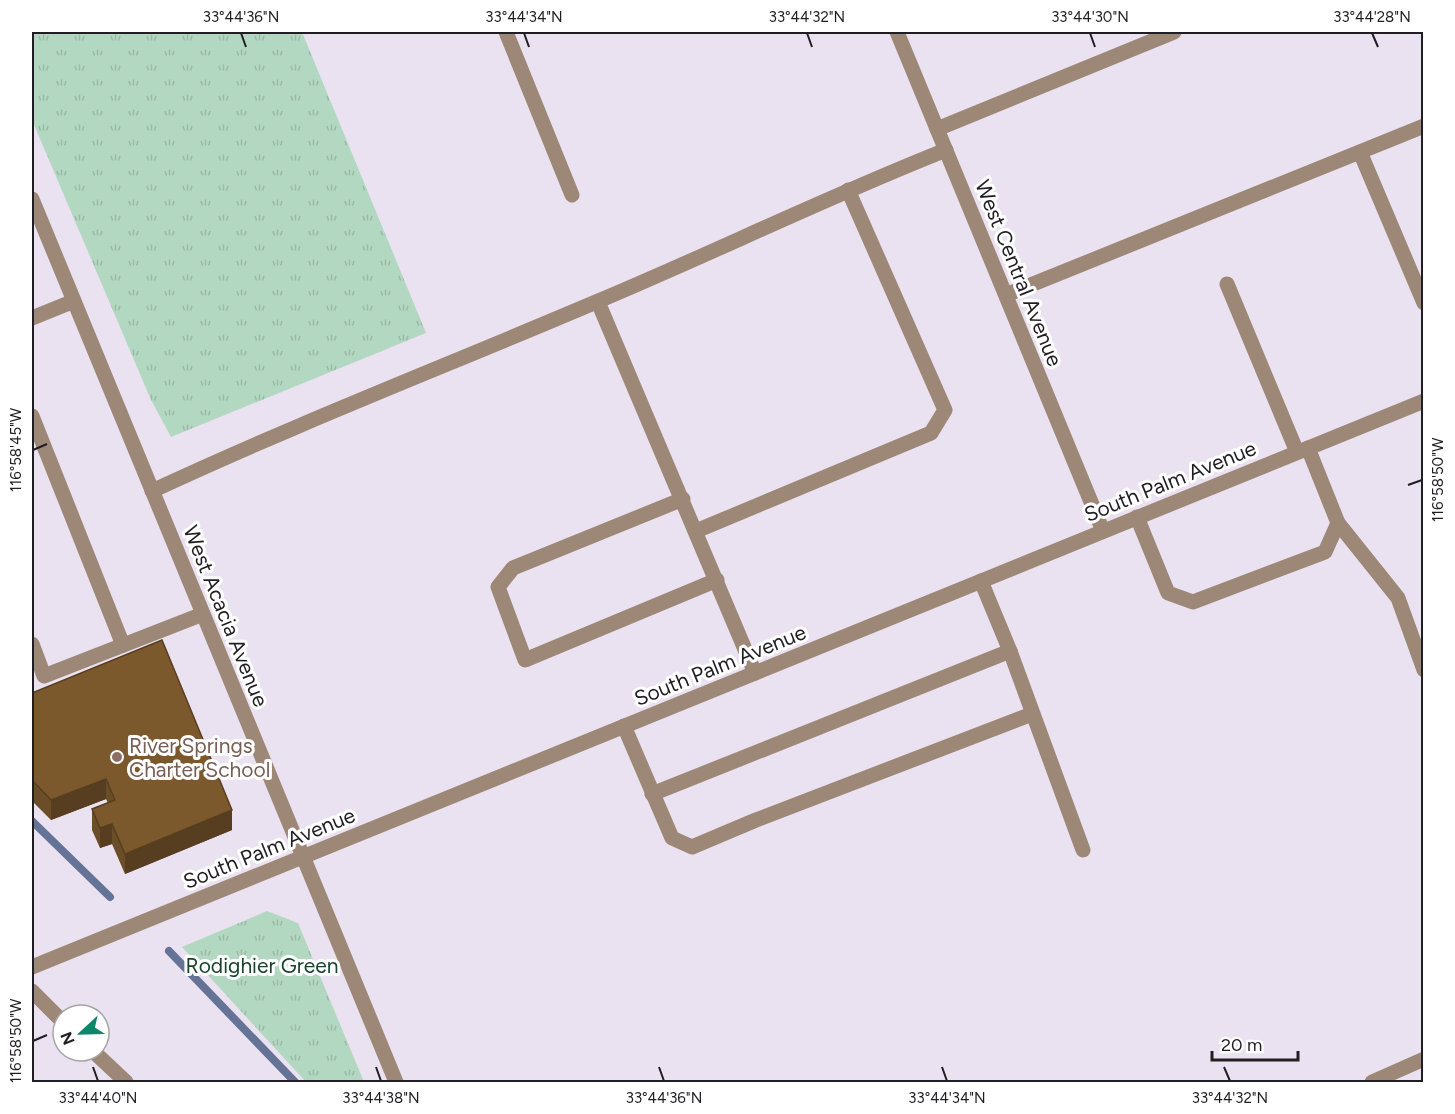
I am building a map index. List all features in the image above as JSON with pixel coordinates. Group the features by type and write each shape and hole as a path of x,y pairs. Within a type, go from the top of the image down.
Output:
{"street":[{"path":"506,32 572,195"},
{"name":"West Central Avenue","path":"897,32 1103,531"},
{"path":"937,129 1174,32"},
{"path":"1006,295 1424,126"},
{"path":"152,491 226,456 597,302 848,190 945,150"},
{"path":"1360,152 1424,303"},
{"path":"696,531 931,434 945,410 848,190"},
{"name":"West Acacia Avenue","path":"32,198 396,1083"},
{"path":"1227,284 1338,523 1398,598 1424,670"},
{"path":"32,318 74,301"},
{"path":"597,302 683,499 755,673"},
{"name":"South Palm Avenue","path":"32,967 1424,401"},
{"path":"32,416 123,645"},
{"path":"683,499 513,568 498,587 525,660 717,580"},
{"path":"1137,517 1168,593 1194,602 1324,552 1338,523"},
{"path":"981,581 1010,651 1083,850"},
{"path":"32,644 44,676 202,614"},
{"path":"652,794 1010,651"},
{"path":"624,726 672,838 692,847 756,820 1032,714"},
{"path":"32,991 51,1010"},
{"path":"1372,1083 1424,1059"},
{"path":"105,1063 126,1083"}],"green space":[{"path":"32,32 302,32 426,333 171,437 151,400 32,120"},
{"name":"Rodighier Green","path":"267,911 298,923 364,1082 306,1082 182,947"}],"building":[{"name":"River Springs Charter School","path":"162,640 232,810 125,854 112,824 100,828 92,809 115,800 106,779 51,800 32,780 32,693"}],"waterway":[{"path":"32,821 110,897"},
{"path":"169,951 295,1082"}],"place":[{"name":"River Springs Charter School","path":"117,757"}]}
